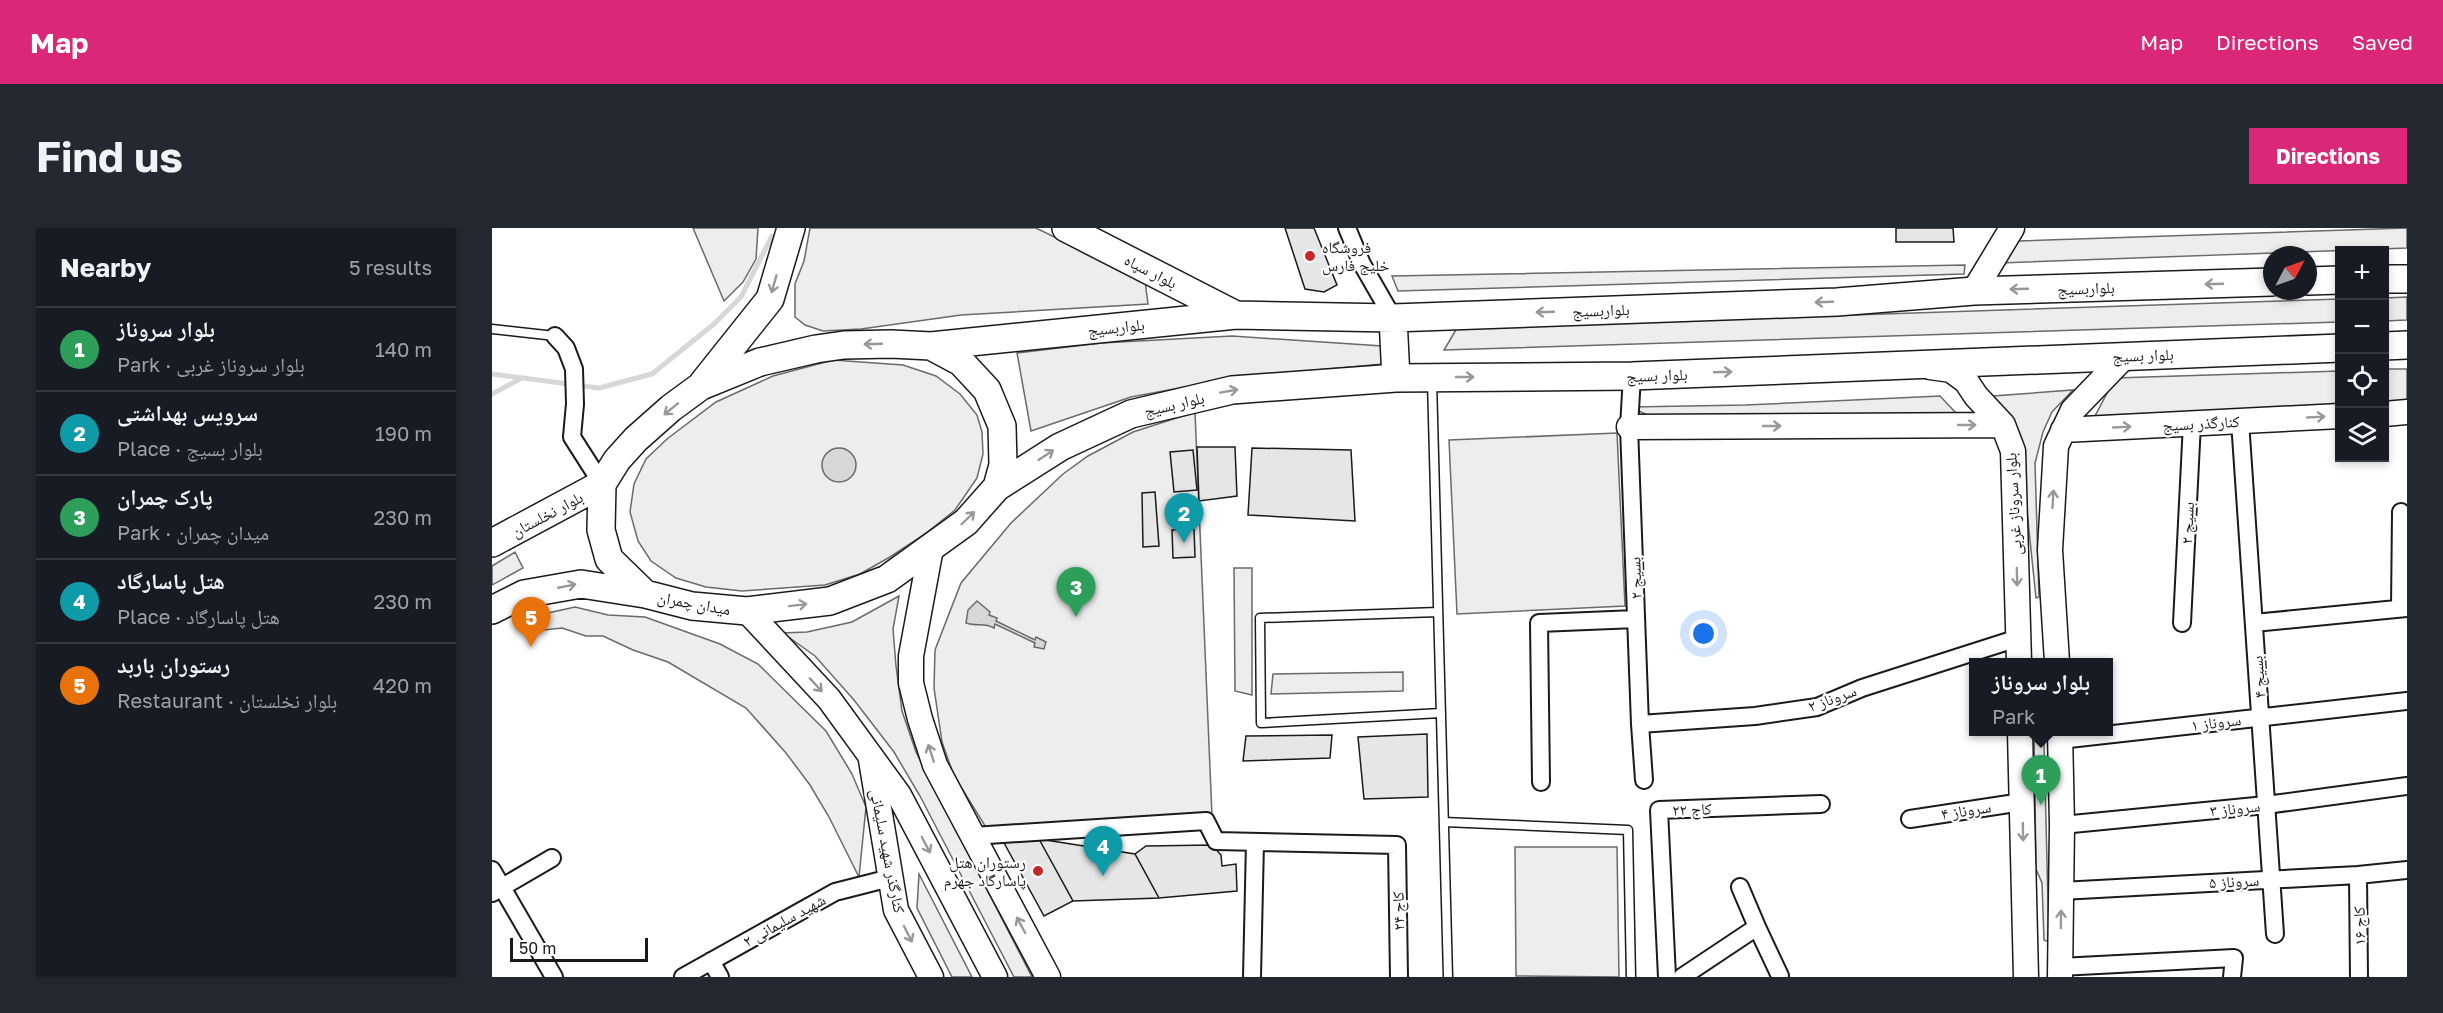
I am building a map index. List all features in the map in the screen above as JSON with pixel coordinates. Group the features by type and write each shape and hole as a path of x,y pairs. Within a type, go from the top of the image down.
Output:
{"main road":[{"path":"701,386 770,299 791,228"},
{"name":"بلوار سپاه","path":"1066,228 1236,315"},
{"path":"2389,279 2407,279"},
{"path":"2317,281 2335,280"},
{"name":"بلواربسیج","path":"931,346 1236,315 1393,318 1837,302 1974,291 2263,282"},
{"path":"1393,318 1396,378"},
{"path":"602,484 617,460 636,439 671,408 701,386 760,362 816,349 844,345 891,344 931,346 961,362 987,390 1002,426 1003,465 998,488"},
{"path":"2389,346 2407,345"},
{"name":"بلوار بسیج","path":"998,488 1060,447 1131,414 1232,390 1396,378 1632,376 2335,348"},
{"name":"میدان چمران","path":"602,484 601,530 609,559 645,594 692,606 747,611 830,601 887,579 966,522 998,488"},
{"name":"بلوار نخلستان","path":"492,543 602,484"},
{"path":"492,610 524,594 581,584 645,594"}],"street":[{"path":"1347,228 1362,264 1393,318"},
{"path":"1974,291 2012,228"},
{"path":"555,336 566,348 574,375 572,437 602,484"},
{"path":"2057,658 2050,550 2056,446 2073,410 2125,356"},
{"name":"بلوار سروناز غربی","path":"1913,364 1951,370 1966,381 1976,396 2003,425 2013,451 2019,658"},
{"name":"بسیج ۲","path":"1632,376 1629,427 1644,780"},
{"path":"2389,414 2407,412"},
{"name":"کنارگذر بسیج","path":"2063,430 2335,416"},
{"name":"بسیج ۴","path":"2241,421 2275,934"},
{"name":"بسیج ۲","path":"2182,622 2192,423"},
{"path":"1629,427 2003,425"},
{"path":"2254,623 2403,608 2400,512"},
{"path":"931,548 911,656 911,684 935,765 1048,977"},
{"path":"747,611 829,699 899,795 995,977"},
{"path":"1541,782 1539,623 1636,620"},
{"path":"2018,639 2036,630 2056,636"},
{"name":"سروناز ۲","path":"1640,724 1755,716 1817,707 1862,688 2018,639"},
{"name":"سروناز ۱","path":"2113,731 2407,701"},
{"path":"2020,736 2026,971 2060,972 2234,958 2232,977"},
{"path":"2060,736 2062,825 2060,972"},
{"name":"کنارگذر شهید سلیمانی","path":"870,754 896,910 931,977"},
{"name":"سروناز ۳","path":"2062,825 2266,804 2407,786"},
{"name":"سروناز ۴","path":"1910,819 2022,802"},
{"name":"کاج ۲۲","path":"1667,977 1659,810 1821,804"},
{"path":"973,836 1206,821 1216,842 1255,842 1252,977"},
{"name":"کاج ۲۴","path":"1255,842 1397,845 1400,977"},
{"path":"497,890 552,858"},
{"path":"492,870 497,890 554,977"},
{"name":"سروناز ۵","path":"2061,891 2358,875 2407,870"},
{"name":"کاج ۱۶","path":"2358,875 2359,977"},
{"name":"شهید سلیمانی ۲","path":"683,977 835,892 890,878"},
{"path":"1740,887 1780,976"},
{"path":"1682,977 1757,927"},
{"path":"711,961 720,977"}],"lane":[{"path":"492,328 555,336"},
{"path":"1432,377 1448,977"},
{"path":"1438,612 1260,618 1261,723 1441,713"},
{"path":"1444,822 1628,831 1631,977"}],"shaded area":[{"path":"693,228 758,228 756,259 743,282 724,301"},
{"path":"810,228 1036,228 1145,281 1148,304 961,315 861,329 823,331 805,325 795,317 795,284 804,261"},
{"path":"2407,228 2407,248 2335,246 2335,251 2317,251 2317,246 2263,246 2263,253 2001,263 2018,241"},
{"path":"1965,265 1964,274 1398,291 1392,276"},
{"path":"2407,297 2407,320 2389,321 2389,298"},
{"path":"2335,299 2335,322 1444,350 1457,328"},
{"path":"1232,336 1382,346 1383,364 1239,377 1131,397 1031,431 1017,353 1101,343"},
{"path":"833,360 903,365 936,376 960,394 977,415 982,432 983,454 977,478 955,510 925,534 890,557 860,574 825,585 742,591 706,587 676,578 651,561 638,541 630,512 634,484 646,459 667,439 716,402 773,376"},
{"path":"2389,369 2407,369 2407,404 2389,404"},
{"path":"2335,371 2335,405 2095,416 2115,378"},
{"path":"2073,390 2052,412 2043,432 2035,463 2039,597 2036,598 2024,482 1979,397"},
{"path":"1940,396 1971,429 1680,430 1630,407 1746,405"},
{"path":"1195,412 1212,816 987,829 954,776 942,742 934,688 935,650 961,583 1011,523 1063,474 1088,456 1133,432"},
{"path":"1617,433 1625,606 1457,614 1449,440"},
{"path":"839,448 851,453 856,465 851,477 839,482 827,477 822,465 827,453"},
{"path":"515,552 523,568 492,585 492,566"},
{"path":"1234,568 1252,568 1252,695 1235,691"},
{"path":"899,596 893,629 896,666 902,711 916,752 1032,977 1014,977 920,796 894,752 854,700 815,656 783,633 807,632 852,622"},
{"path":"977,601 990,612 989,615 997,618 996,621 1035,640 1036,637 1046,642 1044,649 1034,647 1035,643 995,624 994,628 966,623 968,610"},
{"path":"575,607 608,615 645,617 720,644 758,664 826,731 852,774 866,807 859,877 810,785 786,753 746,708 668,662 633,650 603,636 586,636 562,628 535,631 539,615"},
{"path":"1403,672 1403,691 1271,694 1273,674"},
{"path":"2034,736 2043,736 2049,942 2044,940 2042,883 2036,869"},
{"path":"1515,847 1617,847 1619,977 1516,976"},
{"path":"919,874 972,977 952,977 917,908"}],"building":[{"name":"فروشگاه خلیج فارس","path":"1285,228 1314,228 1337,285 1324,292 1305,289"},
{"path":"1896,228 1953,228 1954,242 1896,242"},
{"path":"1197,447 1235,447 1237,496 1199,501"},
{"path":"1252,448 1351,450 1355,521 1248,515"},
{"path":"1193,450 1197,490 1174,492 1170,452"},
{"path":"1155,492 1159,546 1143,547 1142,493"},
{"path":"1194,529 1195,557 1173,558 1172,530"},
{"path":"1427,734 1428,797 1364,799 1358,737"},
{"path":"1332,735 1330,758 1243,761 1246,736"},
{"name":"رستوران هتل پاسارگاد جهرم","path":"1039,839 1073,901 1044,916 1003,841"},
{"path":"1039,839 1135,854 1159,898 1073,901"},
{"path":"1212,845 1221,855 1222,866 1236,864 1237,891 1159,898 1135,854 1146,846"}],"waterway":[{"path":"492,374 599,388 652,374 714,324 741,297 772,236"},
{"path":"492,394 522,378"}],"place":[{"name":"فروشگاه خلیج فارس","path":"1310,256"},
{"name":"سرویس بهداشتی","path":"1184,543"},
{"name":"پارک چمران","path":"1076,617"},
{"name":"رستوران باربد","path":"531,647"},
{"name":"بلوار سروناز","path":"2041,805"},
{"name":"رستوران هتل پاسارگاد جهرم","path":"1038,871"},
{"name":"هتل پاسارگاد","path":"1103,876"}]}
